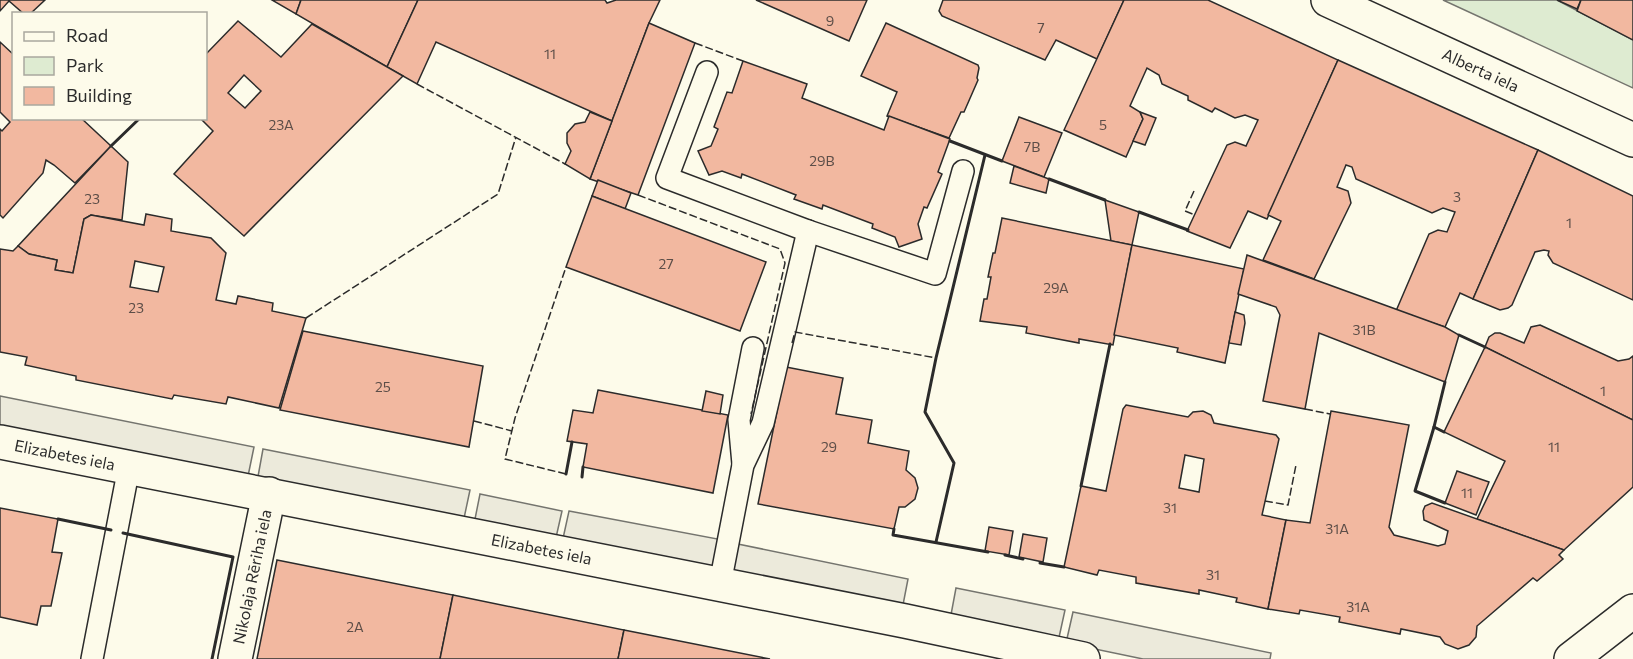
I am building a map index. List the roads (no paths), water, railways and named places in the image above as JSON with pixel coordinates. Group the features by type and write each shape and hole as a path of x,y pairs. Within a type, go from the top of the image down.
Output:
{"street":[{"name":"Alberta iela","path":"1328,0 1633,140"},
{"name":"Elizabetes iela","path":"0,442 720,584 1043,655 1083,659"},
{"name":"Nikolaja Rēriha iela","path":"235,659 269,494"},
{"path":"1571,659 1633,610"}],"lane":[{"path":"707,72 667,178 808,231 935,274 963,171"},
{"path":"720,584 743,465 763,423 808,231"},
{"path":"743,465 739,420 753,348"},
{"path":"92,659 129,467"}]}
